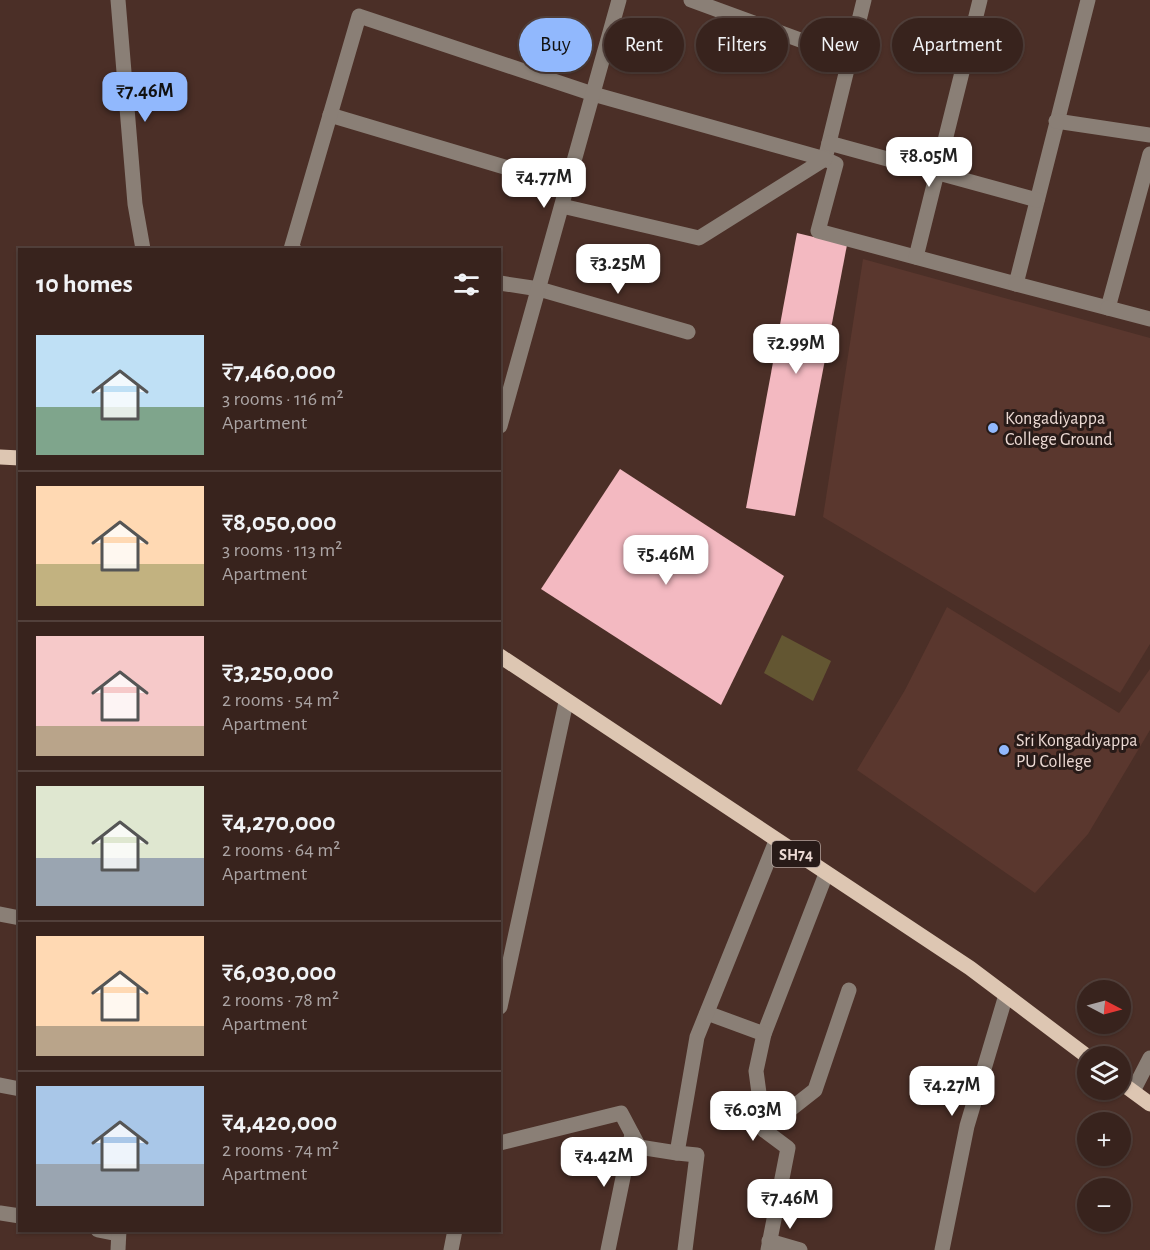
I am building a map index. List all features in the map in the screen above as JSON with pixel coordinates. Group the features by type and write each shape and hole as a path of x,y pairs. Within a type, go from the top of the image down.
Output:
{"main road":[{"path":"0,457 18,458"},
{"name":"SH74","path":"501,657 970,968 1077,1049"},
{"path":"1133,1091 1150,1104"}],"street":[{"path":"118,0 135,204 143,248"},
{"path":"501,422 619,0"},
{"path":"691,0 800,40"},
{"path":"860,18 864,0"},
{"path":"916,257 980,0"},
{"path":"1017,284 1088,0"},
{"path":"291,248 359,16 593,94 827,151 937,173 1037,200"},
{"path":"562,206 699,238 827,151 848,72"},
{"path":"330,115 568,186"},
{"path":"1056,121 1150,135"},
{"path":"827,151 836,164 818,231 1150,319"},
{"path":"1108,308 1150,154"},
{"path":"501,282 539,289 688,332"},
{"path":"501,1002 566,702"},
{"path":"677,1153 698,1037 776,841"},
{"path":"800,1250 768,1245 788,1148 764,1130 756,1071 764,1034 826,874"},
{"path":"0,914 18,918"},
{"path":"764,1130 814,1090 849,990"},
{"path":"942,1250 966,1126 1006,995"},
{"path":"707,1013 764,1034"},
{"path":"1133,1091 1150,1058"},
{"path":"0,1085 18,1089"},
{"path":"501,1143 621,1113 639,1147 697,1155 685,1250"},
{"path":"608,1250 632,1134"},
{"path":"0,1213 18,1216"},
{"path":"118,1250 119,1232"},
{"path":"452,1250 455,1232"}],"shaded area":[{"name":"Kongadiyappa College Ground","path":"863,259 1150,338 1150,644 1120,693 823,517"},
{"name":"Sri Kongadiyappa PU College","path":"947,607 1119,713 1150,669 1150,730 1088,834 1035,893 857,770 905,690"},
{"path":"782,635 831,661 813,701 764,673"}],"building":[{"path":"797,233 847,245 795,516 746,508"},
{"path":"620,469 784,576 721,705 541,589"}],"place":[{"name":"Kongadiyappa College Ground","path":"993,428"},
{"name":"Sri Kongadiyappa PU College","path":"1004,750"}]}
